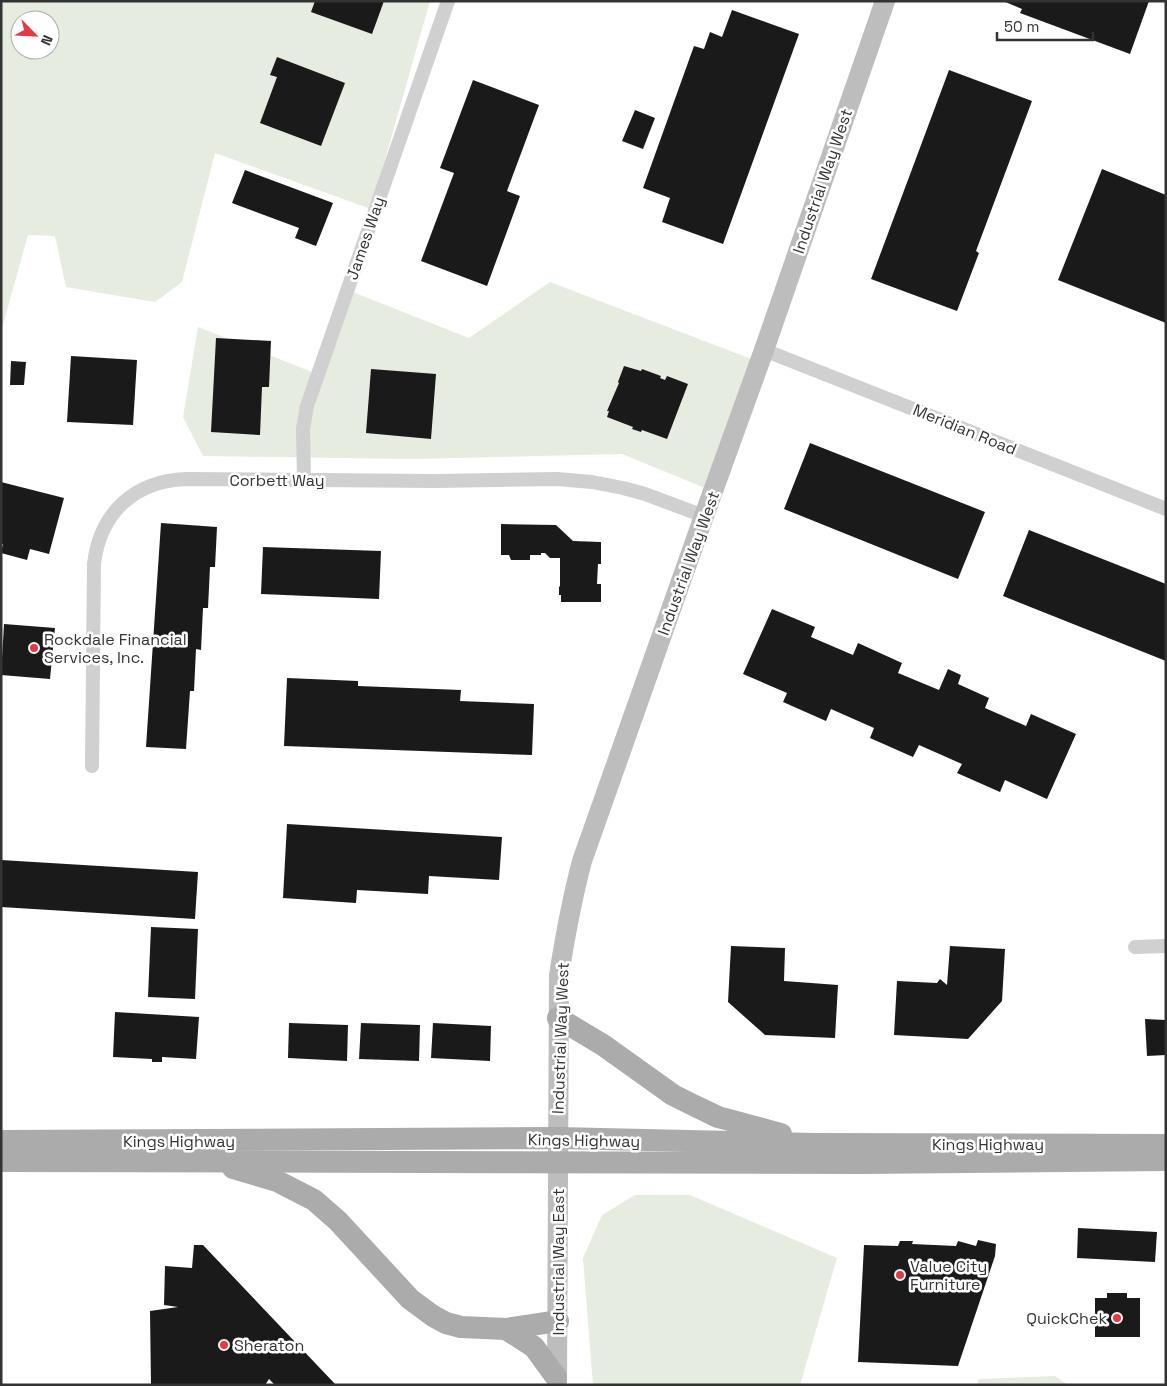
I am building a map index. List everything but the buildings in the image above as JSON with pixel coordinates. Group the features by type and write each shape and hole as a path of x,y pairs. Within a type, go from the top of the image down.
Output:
{"main road":[{"path":"558,1018 603,1045 674,1095 693,1105 718,1117 813,1144"},
{"name":"Kings Highway","path":"1,1141 558,1138 813,1144 1166,1145"},
{"name":"Kings Highway","path":"1,1161 864,1163 1166,1160"},
{"path":"210,1161 277,1181 314,1200 338,1221 410,1299 446,1323 461,1327 506,1329 558,1322"},
{"path":"506,1329 534,1347 556,1381"}],"street":[{"name":"James Way","path":"304,479 303,430 307,406 448,1"},
{"name":"Industrial Way West","path":"558,1138 558,1018 561,961 568,919 582,861 764,350 885,1"},
{"name":"Meridian Road","path":"764,350 1166,509"},
{"name":"Corbett Way","path":"92,766 94,564 98,540 104,526 113,513 133,495 146,487 167,481 186,479 464,481 557,479 592,482 631,490 704,516"},
{"path":"1135,948 1166,946"},
{"name":"Industrial Way East","path":"556,1381 558,1322 558,1138"}],"shaded area":[{"path":"1,1 430,1 371,209 215,153 182,282 155,302 66,287 55,236 28,235 1,332"},
{"path":"550,282 754,360 710,490 622,454 412,459 203,456 183,417 198,327 317,374 345,289 469,338"},
{"path":"635,1195 690,1195 837,1258 800,1385 593,1385 583,1258 602,1215"},
{"path":"1055,1376 1068,1385 977,1385 979,1379"}],"place":[{"name":"Rockdale Financial Services, Inc.","path":"34,648"},
{"name":"Value City Furniture","path":"900,1275"},
{"name":"QuickChek","path":"1117,1318"},
{"name":"Sheraton","path":"224,1345"}]}
